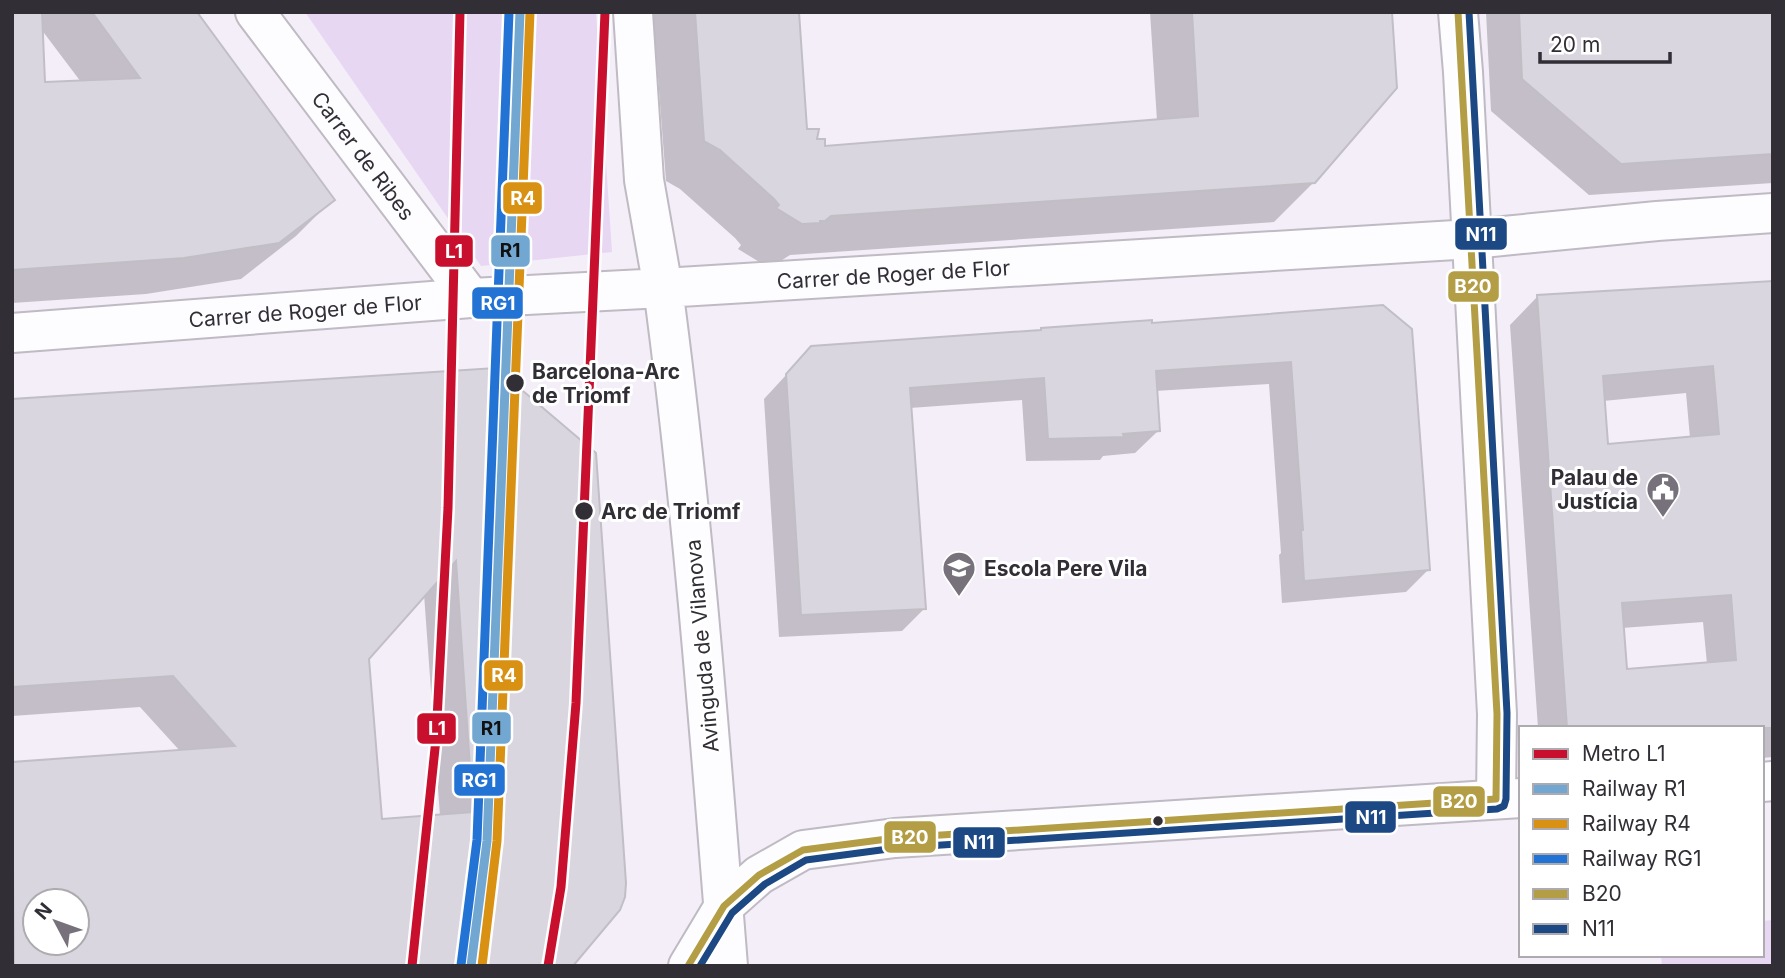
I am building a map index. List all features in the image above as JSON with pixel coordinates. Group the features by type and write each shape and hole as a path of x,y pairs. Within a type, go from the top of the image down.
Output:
{"street":[{"name":"Carrer de Ribes","path":"255,12 471,298"},
{"name":"Avinguda de Vilanova","path":"633,12 644,180 663,288 681,422 728,966"},
{"path":"688,966 724,906 759,875 803,850 895,838 1509,799 1497,714 1464,72 1458,12"},
{"name":"Carrer de Roger de Flor","path":"12,333 471,298 1472,239 1773,213"}],"shaded area":[{"path":"305,12 596,12 612,252 481,266"},
{"path":"1773,920 1773,966 1662,966 1661,957 1764,957 1764,921"}],"building":[{"path":"12,12 42,12 45,82 140,78 92,12 197,12 335,200 279,243 184,258 12,270"},
{"path":"695,12 799,12 807,129 819,129 817,139 825,139 825,146 1198,116 1192,12 1392,12 1397,88 1315,183 831,216 820,223 802,224 776,208 779,205 774,199 720,150 704,141"},
{"path":"1519,12 1773,12 1773,154 1621,164 1522,79"},
{"name":"Palau de Justícia","path":"1773,281 1773,728 1567,726 1537,295","holes":["1713,366 1719,434 1608,444 1603,376","1731,595 1736,660 1627,669 1622,603"]},
{"path":"1383,305 1412,329 1430,570 1304,581 1291,362 1156,371 1160,431 1123,434 1124,437 1048,439 1044,378 910,388 926,609 801,615 786,374 811,346"},
{"path":"496,368 596,453 625,897 620,910 573,966 14,966 12,762 235,746 173,676 12,687 12,399","holes":["456,561 473,812 382,819 369,659"]}],"metro line":[{"name":"L1","path":"412,966 436,739 448,508 460,12"},
{"name":"L1","path":"548,966 561,887 576,703 605,12"}],"rail line":[{"name":"RG1","path":"461,965 477,840 509,12"},
{"name":"R1","path":"471,966 487,841 520,12"},
{"name":"R4","path":"482,966 497,841 530,12"}],"transit line":[{"name":"B20","path":"688,966 724,906 759,875 803,850 895,838 1496,799 1497,714 1458,12"},
{"name":"N11","path":"700,966 732,913 765,884 806,860 896,848 1497,809 1504,806 1507,713 1469,12"}],"place":[{"name":"Barcelona-Arc de Triomf","path":"515,383"},
{"name":"Arc de Triomf","path":"584,511"},
{"name":"Palau de Justícia","path":"1663,519"},
{"name":"Escola Pere Vila","path":"959,598"}]}
